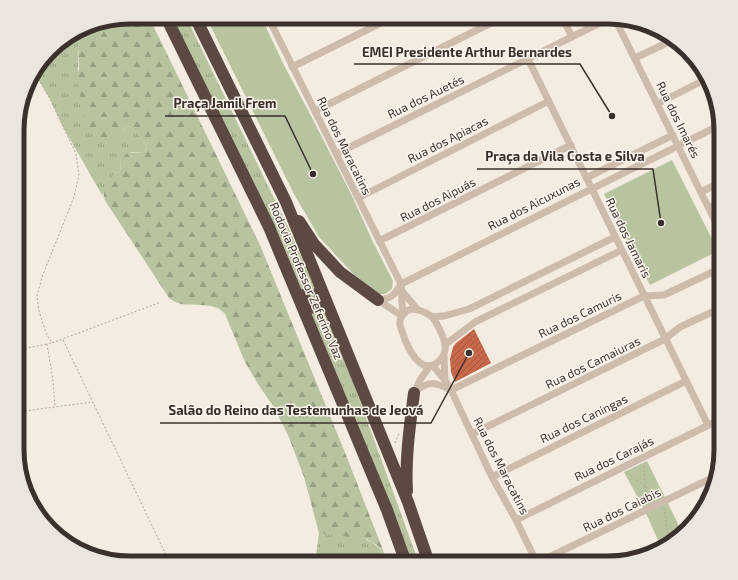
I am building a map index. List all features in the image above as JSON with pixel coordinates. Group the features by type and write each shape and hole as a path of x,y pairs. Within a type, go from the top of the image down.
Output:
{"highway":[{"name":"Rodovia Professor Zeferino Vaz","path":"169,24 272,234 387,510 403,556"},
{"name":"Rodovia Professor Zeferino Vaz","path":"199,24 286,202 408,502 427,556"},
{"path":"215,117 222,125 270,222 308,304 314,308 319,306 322,299 311,272 279,197 237,114 229,87"},
{"path":"286,202 314,244 340,272 378,300"},
{"path":"408,502 406,476 409,432 414,393"}],"street":[{"path":"292,67 378,24"},
{"path":"315,111 489,24"},
{"path":"566,24 572,37"},
{"name":"Rua dos Auetés","path":"336,154 599,24"},
{"name":"Rua dos Imarés","path":"617,24 714,218"},
{"name":"Rua dos Maracatins","path":"272,25 402,288 417,309"},
{"path":"634,58 667,43"},
{"name":"Rua dos Jamaris","path":"528,59 708,425"},
{"path":"657,104 702,81"},
{"name":"Rua dos Apiacas","path":"358,198 549,101"},
{"name":"Rua dos Aicuxunas","path":"402,288 591,188 714,128"},
{"name":"Rua dos Aicuxunas","path":"586,178 673,135"},
{"name":"Rua dos Aipuás","path":"379,241 571,146"},
{"path":"701,192 714,186"},
{"path":"709,208 714,206"},
{"path":"431,366 422,364 415,359 409,348 400,326 403,315 407,310 417,309 432,317 444,316 469,309 615,237"},
{"path":"446,344 475,322 622,250"},
{"name":"Rua dos Camuris","path":"451,390 644,296 664,295 714,271"},
{"name":"Rua dos Maracatins","path":"402,288 400,298 403,315"},
{"path":"378,300 387,299 393,296 402,288"},
{"path":"378,300 403,315"},
{"path":"469,309 475,322"},
{"name":"Rua dos Camaiuras","path":"472,434 665,339 680,327 714,311"},
{"path":"414,393 420,380 431,366 444,356 446,344 432,317"},
{"name":"Rua dos Maracatins","path":"444,356 446,380"},
{"name":"Rua dos Maracatins","path":"431,366 446,380 492,477 516,520 534,556"},
{"name":"Rua dos Caningas","path":"492,477 686,381"},
{"path":"414,393 421,386 432,383 439,384 451,390"},
{"name":"Rua dos Carajás","path":"516,520 714,422"},
{"name":"Rua dos Caiabis","path":"551,556 709,479"}],"path":[{"path":"38,78 50,99 76,154 79,175 74,197 42,277 37,296 46,332 52,343"},
{"path":"24,349 62,340 161,302"},
{"path":"62,340 167,556"},
{"path":"47,344 53,380 55,407"},
{"path":"24,411 92,402"},
{"path":"389,445 396,442"},
{"path":"643,457 646,510"},
{"path":"620,468 645,485 664,501 668,537"}],"green space":[{"path":"123,24 152,24 260,245 346,455 385,556 378,546 367,539 319,533 304,477 288,435 273,406 245,362 225,314 221,310 211,306 181,304 169,298 106,202 103,192 104,187 111,177 120,171 121,160 127,153 145,152 147,147 140,135 129,126 123,129 121,136 115,141 105,144 96,140 88,129 79,90 79,48 77,38 96,30"},
{"path":"175,24 189,24 289,229 315,288 353,382 416,556 408,556 334,367 279,235"},
{"path":"209,24 264,24 352,196 393,281 392,289 385,294 372,294 319,237 294,194"},
{"path":"77,38 79,48 78,70 105,144 117,140 123,129 129,126 140,135 147,147 145,152 132,152 121,160 120,171 114,175 102,194 106,202 63,127 50,99 38,78 55,55"},
{"path":"672,160 714,243 714,253 650,285 604,194"},
{"path":"647,461 680,528 661,542 659,543 645,511 624,472"},
{"path":"319,533 350,535 368,540 376,546 384,556 316,556"}],"building":[{"path":"474,329 491,363 455,382 451,372 450,359 453,347"}],"place":[{"name":"EMEI Presidente Arthur Bernardes","path":"612,116"},
{"name":"Praça Jamil Frem","path":"313,174"},
{"name":"Praça da Vila Costa e Silva","path":"661,223"},
{"name":"Salão do Reino das Testemunhas de Jeová","path":"469,353"}]}
